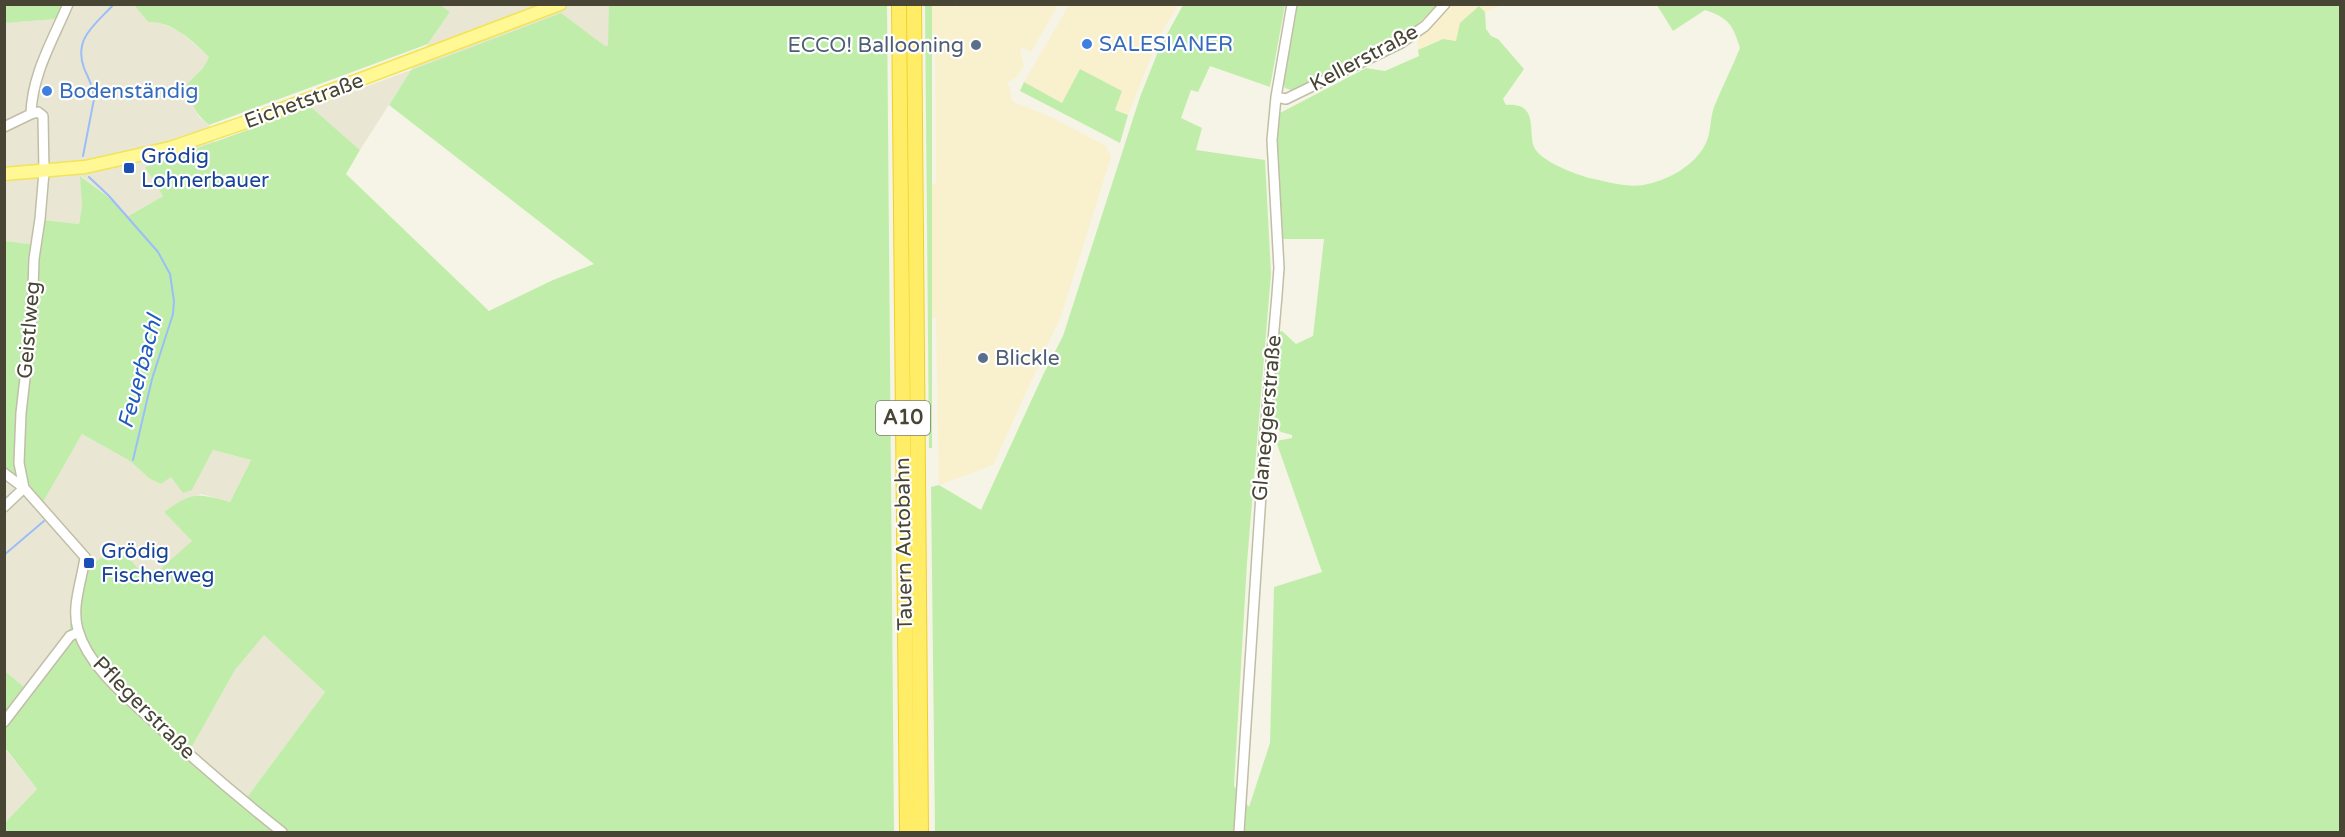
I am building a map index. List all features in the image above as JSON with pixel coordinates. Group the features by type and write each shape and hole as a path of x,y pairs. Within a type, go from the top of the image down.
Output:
{"highway":[{"name":"Tauern Autobahn","path":"899,4 907,832"},
{"name":"Tauern Autobahn","path":"914,4 921,832"}],"main road":[{"name":"Eichetstraße","path":"4,174 84,167 170,148 269,114 560,4"}],"street":[{"path":"4,127 31,114 31,101 41,63 68,4"},
{"name":"Glaneggerstraße","path":"1239,832 1265,433 1279,268 1272,141 1276,97 1292,4"},
{"name":"Kellerstraße","path":"1276,97 1286,99 1401,43 1425,26 1445,4"},
{"name":"Geistlweg","path":"24,488 19,463 21,413 32,317 34,259 44,172 43,116 38,112 31,114"},
{"name":"Pflegerstraße","path":"4,473 24,488 84,557 76,609 79,632 90,654 106,675 138,708 207,771 282,832"},
{"path":"4,507 24,488"},
{"path":"4,722 70,636 79,632"}],"shaded area":[{"path":"958,4 1058,5 1031,52 1022,47 1020,52 1024,67 1015,78 1008,82 1012,101 1051,117 1106,146 1111,157 1061,316 993,465 939,485 936,318 932,317 931,184 936,183 935,35 931,32 932,5 952,5 958,8"},
{"path":"63,5 134,5 148,22 158,22 179,31 209,57 203,68 187,84 190,100 199,117 209,125 215,143 146,167 163,196 127,216 111,199 81,176 82,206 79,224 43,220 39,245 5,241 4,21 5,23 57,19"},
{"path":"439,5 609,5 609,46 411,70 450,12"},
{"path":"1069,5 1178,5 1159,37 1128,115 1115,110 1081,69 1062,103 1024,82"},
{"path":"1437,5 1503,5 1485,12 1479,6 1457,41 1443,39 1418,50 1417,25"},
{"path":"411,70 360,150 311,107"},
{"path":"82,434 130,461 150,479 161,484 171,476 192,490 213,450 251,460 230,502 201,494 164,512 193,541 148,580 73,613 67,643 31,693 5,671 4,481 28,497 39,508"},
{"path":"264,634 325,692 245,800 189,752 235,670"},
{"path":"4,748 37,789 5,824 4,824"}],"green space":[{"path":"439,4 450,12 428,44 209,125 194,107 187,84 203,68 209,57 174,28 148,22 134,5"},
{"path":"4,5 63,5 57,19 5,23"},
{"path":"609,5 887,5 894,832 5,832 4,824 37,789 5,748 5,671 31,693 67,643 79,573 113,550 122,550 148,580 192,541 164,512 181,501 195,496 230,502 251,460 213,450 192,490 183,493 171,477 161,484 150,479 130,461 82,434 39,509 28,497 5,481 5,241 39,245 43,220 79,224 82,206 80,176 111,199 128,216 163,196 145,167 311,107 360,150 346,174 489,311 553,280 594,264 389,105 411,70 561,13 608,46","holes":["264,635 325,692 245,800 189,752 235,670"]},
{"path":"925,5 932,5 932,448 929,448"},
{"path":"1183,5 1285,5 1270,87 1210,66 1198,92 1191,90 1181,118 1202,128 1196,150 1265,160 1271,274 1247,563 1234,786 1249,807 1270,743 1274,587 1322,572 1276,441 1292,438 1292,435 1281,432 1270,422 1278,332 1282,331 1296,344 1313,336 1324,239 1283,239 1277,141 1280,113 1366,68 1385,71 1419,56 1418,50 1443,39 1456,41 1460,23 1479,6 1485,12 1486,29 1491,36 1498,39 1524,69 1503,99 1506,105 1516,105 1528,113 1532,141 1538,152 1558,166 1583,176 1636,186 1671,176 1695,159 1708,139 1714,107 1740,48 1729,23 1720,16 1705,10 1673,31 1657,5 2340,5 2340,832 935,832 931,487 939,485 981,510 1063,336 1140,97 1159,49"},
{"path":"1297,5 1437,5 1417,25 1390,43 1291,90 1285,88 1283,84"},
{"path":"1080,69 1122,91 1115,110 1128,115 1120,143 1020,91 1024,82 1062,103"}],"waterway":[{"name":"Feuerbachl","path":"83,156 94,95 81,57 82,48 88,32 114,4"},
{"name":"Feuerbachl","path":"89,177 109,196 158,252 170,274 174,301 173,314 152,379 133,460"},
{"name":"Feuerbachl","path":"4,555 44,521"}],"place":[{"name":"SALESIANER","path":"1087,44"},
{"name":"ECCO! Ballooning","path":"976,45"},
{"name":"Bodenständig","path":"47,91"},
{"name":"Grödig Lohnerbauer","path":"129,168"},
{"name":"Blickle","path":"983,358"},
{"name":"Grödig Fischerweg","path":"89,563"}]}
